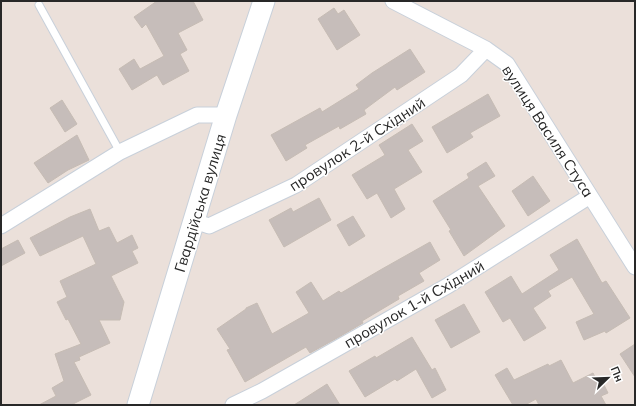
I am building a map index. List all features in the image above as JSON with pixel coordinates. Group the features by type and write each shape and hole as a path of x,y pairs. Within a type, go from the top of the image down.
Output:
{"main road":[{"name":"Гвардійська вулиця","path":"138,405 226,115 264,1"}],"street":[{"name":"вулиця Василя Стуса","path":"393,1 486,49 508,64 635,267"},
{"name":"провулок 2-й Східний","path":"194,221 208,226 296,185 461,75 486,49"},
{"path":"1,226 120,152 197,115 226,115"},
{"name":"провулок 1-й Східний","path":"233,405 268,388 448,285 590,196"}],"lane":[{"path":"39,4 120,152"}],"building":[{"path":"157,1 193,1 203,20 178,33 187,50 180,54 189,71 163,85 157,75 132,90 119,69 134,59 140,69 164,56 146,24 142,28 134,17"},
{"path":"334,8 338,14 344,10 360,35 337,50 318,19"},
{"path":"410,49 425,72 397,90 395,87 364,110 366,114 340,129 339,126 305,145 307,148 286,161 271,135 320,108 322,112 359,89 356,85"},
{"path":"488,94 500,116 470,133 473,137 447,153 432,127"},
{"path":"62,100 77,124 65,132 50,108"},
{"path":"412,124 423,141 408,150 422,172 394,189 405,209 391,218 377,193 367,199 352,175 385,155 379,145"},
{"path":"77,135 89,160 68,170 48,183 34,163"},
{"path":"486,162 495,176 478,186 505,226 464,256 449,231 451,230 433,201 469,178 467,174"},
{"path":"533,176 550,201 528,216 512,191"},
{"path":"319,198 331,220 284,247 269,220 291,208 293,212"},
{"path":"90,209 99,231 109,227 117,243 132,235 138,248 132,251 138,263 111,276 124,302 120,320 99,320 110,343 79,357 80,360 74,362 91,395 71,405 39,405 56,396 52,388 64,381 55,354 81,344 57,302 67,297 60,281 96,264 83,236 40,256 30,238 70,217"},
{"path":"353,216 365,236 349,246 337,225"},
{"path":"577,239 602,283 606,281 630,318 606,333 605,331 584,340 576,322 594,314 572,277 548,291 551,296 533,308 546,328 524,341 510,318 503,322 485,292 511,276 522,294 559,270 550,255"},
{"path":"18,240 25,253 1,266 1,249"},
{"path":"430,242 440,260 419,273 424,281 398,296 399,299 362,321 363,323 339,337 310,353 306,347 245,382 227,350 230,349 217,329 246,308 257,303 272,334 309,313 296,292 311,282 323,301 339,291 341,293"},
{"path":"464,304 480,332 451,348 435,320"},
{"path":"412,337 432,370 435,368 446,390 432,398 416,369 397,381 395,379 365,397 349,371 375,356 376,358"},
{"path":"635,344 635,377 620,354"},
{"path":"561,360 573,383 593,373 598,383 602,381 608,393 601,396 606,405 539,405 536,399 525,405 513,405 495,375 507,368 514,380 548,364 549,366"},
{"path":"327,384 340,405 294,405"}]}
